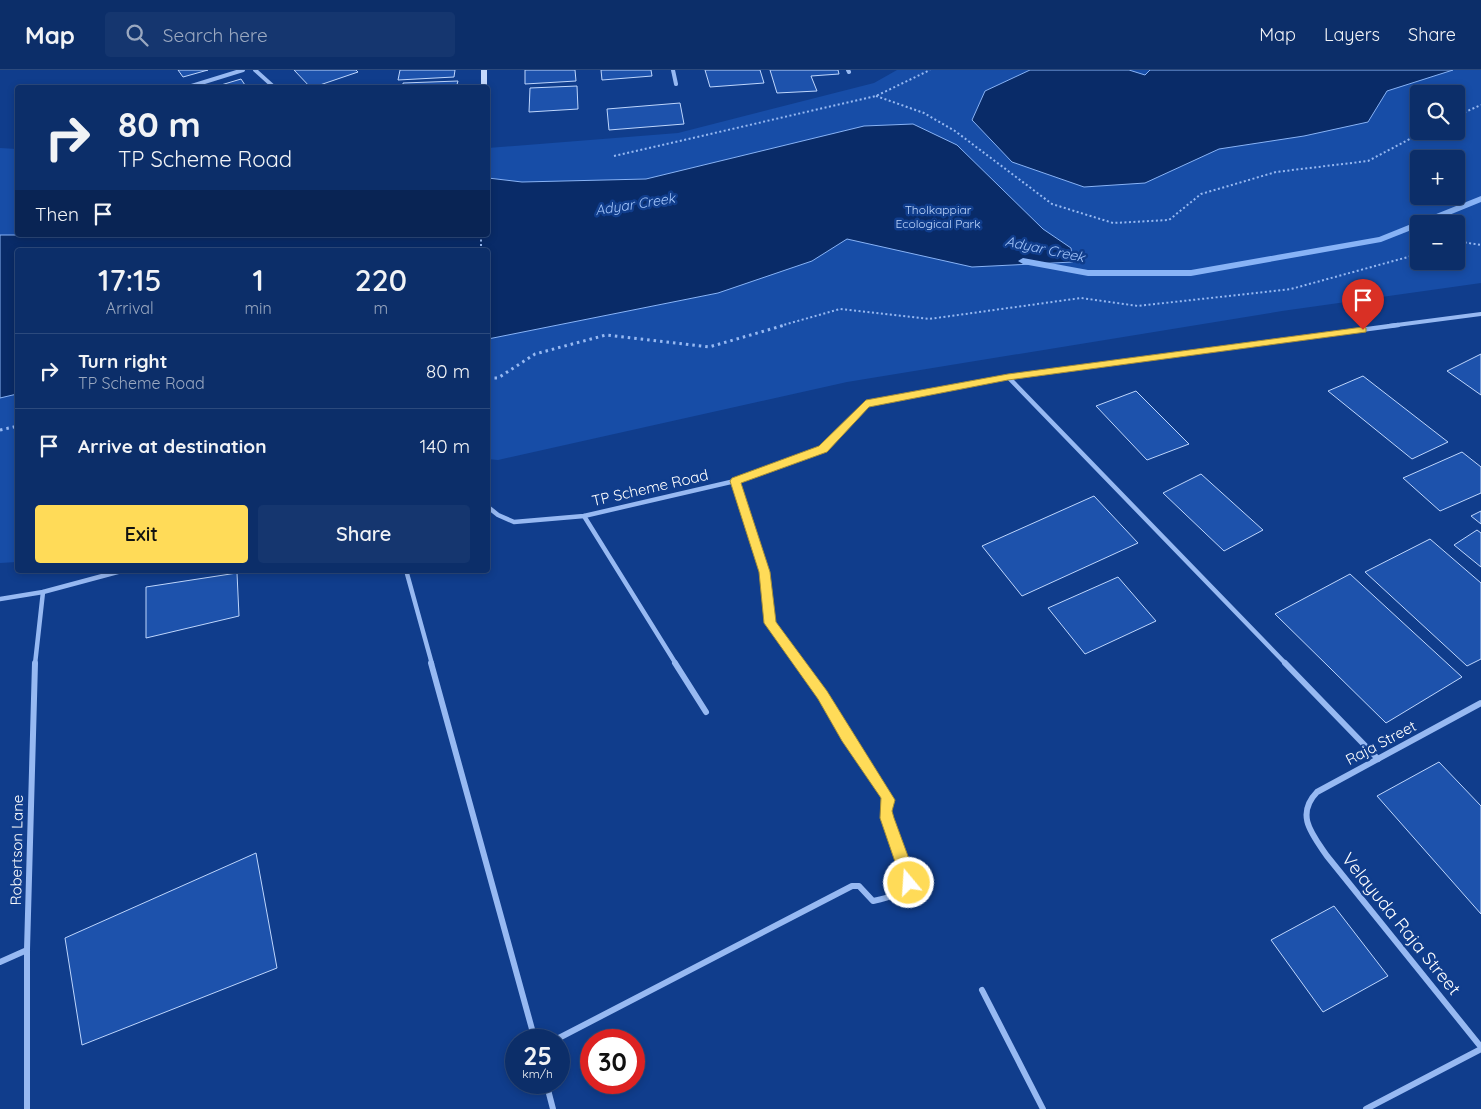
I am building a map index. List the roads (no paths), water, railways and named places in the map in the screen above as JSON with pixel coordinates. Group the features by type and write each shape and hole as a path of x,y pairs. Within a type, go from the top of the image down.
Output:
{"street":[{"path":"195,85 243,70"},
{"path":"255,70 272,85"},
{"path":"484,70 484,85"},
{"path":"673,70 676,84"},
{"name":"TP Scheme Road","path":"490,509 498,515 514,522 584,516 735,481 823,449 866,404 1008,377 1481,314"},
{"path":"1008,377 1378,759"},
{"path":"570,1032 852,886 859,886 869,899 873,901 904,890 909,883 910,878 885,811 888,800 886,794 847,737 823,695 770,623 764,572 735,481"},
{"path":"584,516 706,712"},
{"path":"0,600 43,592 114,573"},
{"path":"407,573 532,1029"},
{"name":"Robertson Lane","path":"27,1109 27,950 34,650 43,592"},
{"name":"Raja Street","path":"1306,815 1306,806 1309,798 1317,792 1481,703"},
{"name":"Velayuda Raja Street","path":"1306,815 1311,831 1327,856 1481,1048"},
{"path":"0,962 27,950"},
{"path":"982,990 1043,1109"},
{"path":"1366,1109 1481,1048"},
{"path":"549,1094 553,1109"}],"water":[{"path":"1030,70 1129,70 1145,75 1150,70 1453,70 1387,91 1368,122 1304,136 1219,149 1145,183 1084,187 1012,162 972,120 985,91"},
{"path":"913,124 957,145 1043,229 1071,248 1073,262 972,267 847,239 812,261 718,293 490,339 490,248 15,248 15,394 0,398 0,235 15,235 15,237 490,237 490,178 522,182 646,179 864,126"}],"waterway":[{"name":"Adyar Creek","path":"1023,261 1088,273 1191,273 1381,239 1481,199"}],"park label":[{"name":"Tholkappiar Ecological Park","path":"938,217"}]}
